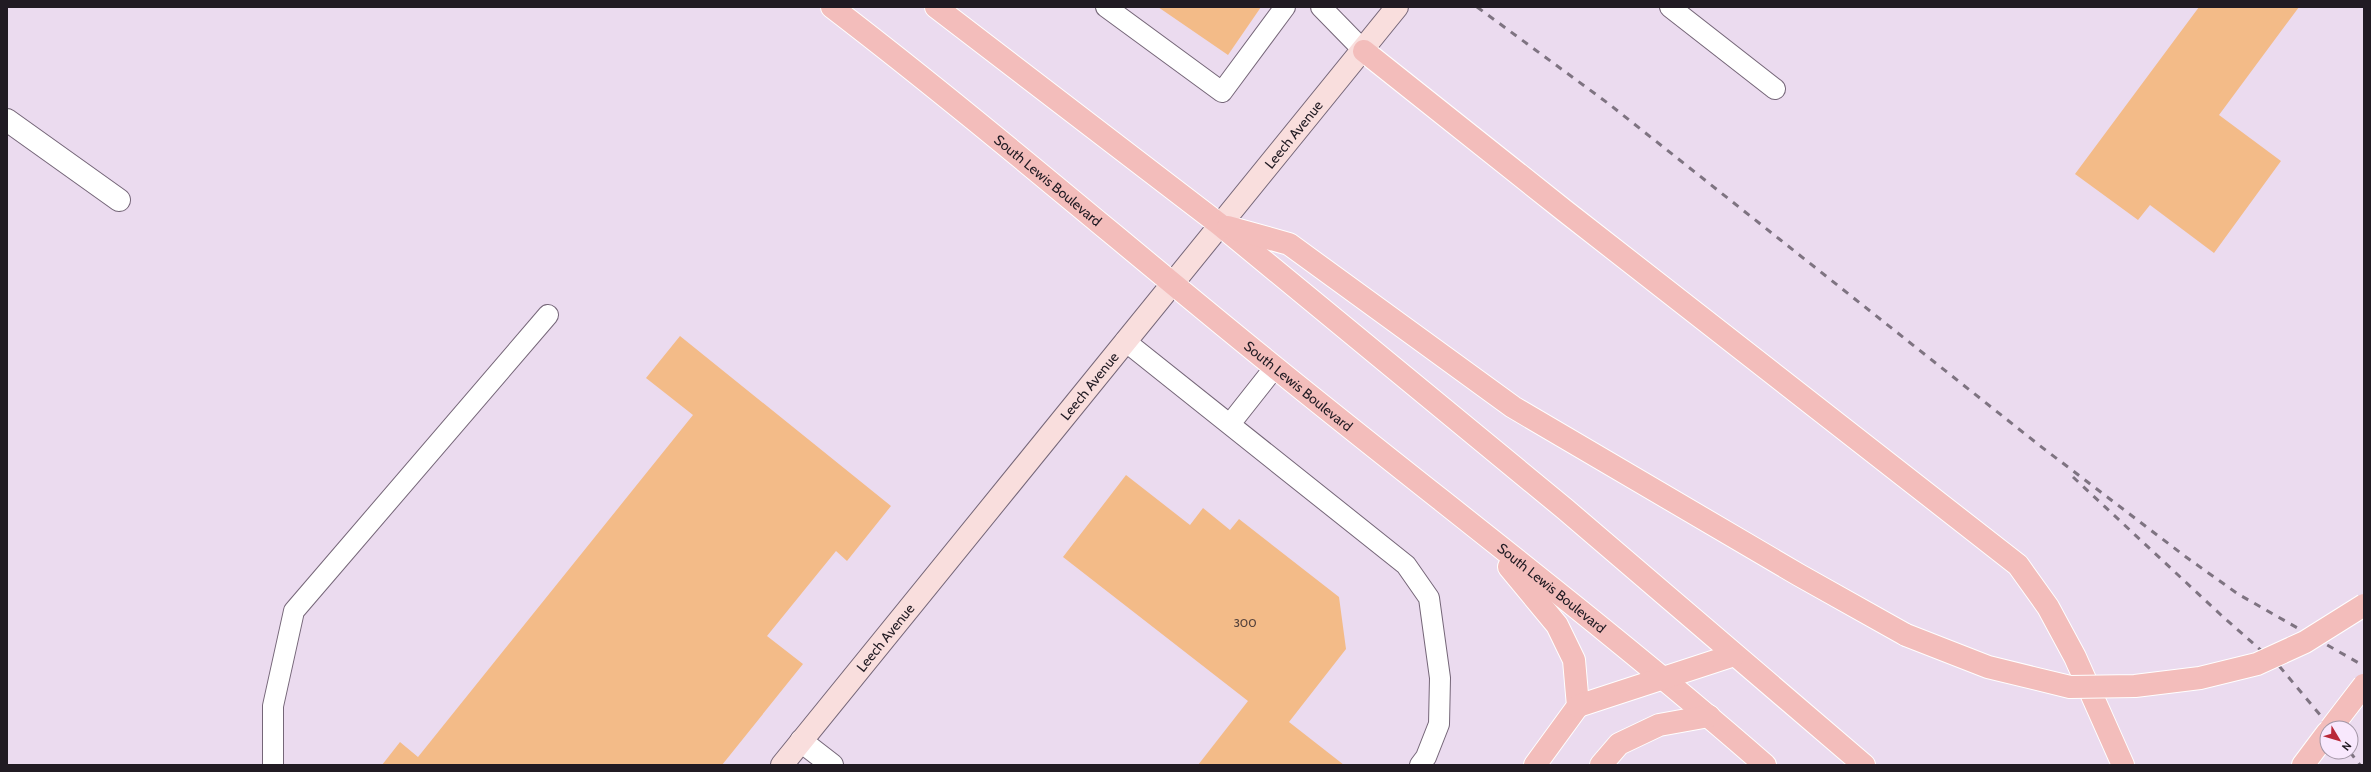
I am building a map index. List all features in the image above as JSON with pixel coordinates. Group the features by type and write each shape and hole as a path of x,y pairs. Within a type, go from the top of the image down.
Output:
{"main road":[{"name":"South Lewis Boulevard","path":"832,7 900,59 1275,367 1664,679 1765,765"},
{"path":"936,7 1219,224 1565,509 1864,765"},
{"path":"1364,51 1565,211 2018,565 2048,607 2075,657 2123,765"},
{"path":"1219,224 1290,244 1513,406 1798,575 1906,635 1988,667 2070,688 2136,686 2200,678 2257,664 2305,642 2364,605"},
{"path":"1481,532 1558,625 1574,660 1578,706"},
{"path":"1536,765 1578,706 1734,655"},
{"path":"2337,720 2364,685"},
{"path":"1601,765 1619,744 1659,725 1709,716"},
{"path":"2303,765 2319,744"}],"street":[{"name":"Leech Avenue","path":"782,765 1219,224 1364,51 1397,7"},
{"path":"7,120 119,200"},
{"path":"801,741 832,765"}],"lane":[{"path":"1106,7 1222,92 1285,7"},
{"path":"1321,7 1364,51"},
{"path":"1670,7 1775,89"},
{"path":"273,765 273,706 294,611 548,315"},
{"path":"1125,341 1406,564 1429,598 1440,678 1439,724 1426,757 1420,765"},
{"path":"1230,424 1275,367"}],"building":[{"path":"1158,7 1261,7 1228,55"},
{"path":"2199,7 2299,7 2219,115 2281,161 2214,253 2150,205 2138,220 2075,174"},
{"path":"680,336 891,506 847,561 836,551 767,636 803,664 722,765 382,765 400,742 418,757 693,415 646,378"},
{"path":"1126,475 1190,525 1203,508 1230,530 1239,519 1339,597 1346,649 1289,722 1344,765 1198,765 1248,701 1063,557"}],"railway":[{"path":"1477,7 1609,104 2039,445 2186,557 2238,594 2364,666"},
{"path":"2073,477 2221,615 2280,667 2324,720"},
{"path":"2356,760 2360,765"}]}
